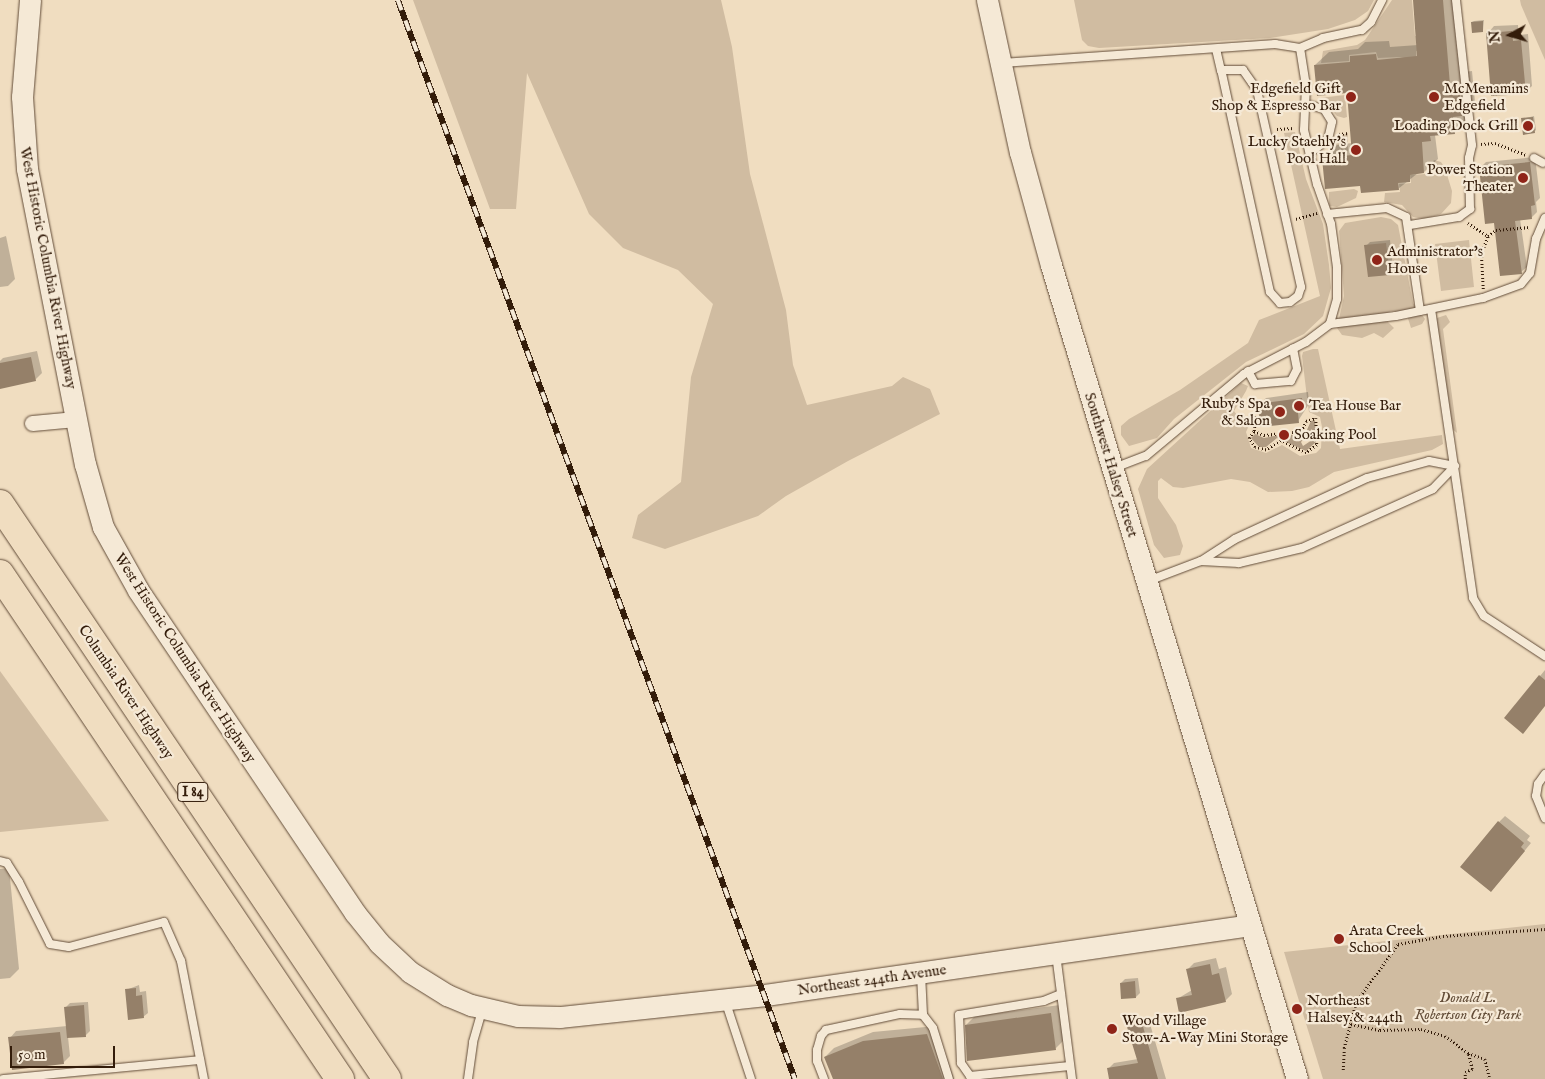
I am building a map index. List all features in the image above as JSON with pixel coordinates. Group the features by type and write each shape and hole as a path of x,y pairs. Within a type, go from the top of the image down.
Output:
{"highway":[{"name":"Columbia River Highway","path":"0,504 387,1079"},
{"name":"I 84","path":"0,574 340,1079"}],"street":[{"name":"West Historic Columbia River Highway","path":"30,0 22,97 25,148 76,418 95,505 122,565 355,913 379,943 410,972 447,995 488,1010"},
{"name":"Southwest Halsey Street","path":"987,0 1000,64 1051,264 1297,1079"},
{"path":"32,423 76,418"},
{"name":"Northeast 244th Avenue","path":"488,1010 518,1016 560,1017 725,1000 1250,926"}],"lane":[{"path":"1000,64 1275,44 1300,48 1322,38 1362,30 1371,22 1382,0"},
{"path":"1410,225 1459,217 1470,209 1469,158 1472,145 1456,0"},
{"path":"1300,48 1304,62 1306,104 1304,130 1333,235 1338,283 1330,324"},
{"path":"1216,49 1270,292 1276,300 1285,303 1298,296 1301,287 1253,80 1243,70 1221,70"},
{"path":"1306,104 1324,109 1332,122 1328,139 1310,153"},
{"path":"1534,158 1544,165"},
{"path":"1327,214 1387,208 1406,217 1410,225 1420,311"},
{"path":"1112,469 1146,456 1248,371 1293,348 1330,324 1368,322 1483,298 1521,284 1527,279 1540,226 1545,218"},
{"path":"1430,309 1455,466 1471,586 1478,608 1545,656"},
{"path":"1248,371 1255,384 1291,381 1297,369 1293,348"},
{"path":"1146,582 1201,561 1235,539 1367,478 1429,461 1455,466"},
{"path":"1201,561 1239,563 1302,548 1434,489 1455,466"},
{"path":"1545,774 1538,784 1536,796 1545,818"},
{"path":"0,861 7,863 19,882 50,944 69,947 164,922 181,961 204,1079"},
{"path":"1056,954 1072,1079"},
{"path":"920,972 923,1015 933,1028 949,1079"},
{"path":"1061,994 1044,1000 958,1015 961,1063 970,1076 1070,1066"},
{"path":"725,1000 751,1079"},
{"path":"468,1079 473,1042 488,1010"},
{"path":"824,1079 817,1061 821,1036 826,1030 900,1014 923,1015"},
{"path":"3,1079 200,1060"}],"path":[{"path":"1265,130 1294,128"},
{"path":"1338,134 1349,133"},
{"path":"1472,145 1495,143 1534,158"},
{"path":"1285,221 1318,213"},
{"path":"1459,217 1488,236"},
{"path":"1483,298 1482,254 1488,236 1496,230 1540,226"},
{"path":"1256,412 1254,431 1249,438 1255,447 1266,450 1278,440"},
{"path":"1254,431 1264,436 1278,432 1301,431 1306,421 1318,419 1318,445 1312,451 1300,452 1278,440"},
{"path":"1278,432 1278,440"},
{"path":"1343,1070 1344,1048 1356,1002 1365,986 1402,942 1545,929"},
{"path":"1351,1024 1380,1030 1421,1029 1445,1036 1468,1053 1486,1061 1490,1079"},
{"path":"1465,1079 1465,1072 1472,1069 1468,1053"}],"green space":[{"path":"413,0 721,0 732,47 750,174 786,310 793,365 807,405 892,386 903,377 930,389 940,414 848,461 786,496 758,516 665,549 632,538 638,515 681,482 691,377 713,304 678,270 623,248 589,214 527,73 516,209 490,209"},
{"path":"1074,0 1374,0 1368,11 1355,20 1328,29 1270,38 1099,48 1088,46 1082,40"},
{"path":"1392,0 1412,0 1415,36 1423,36 1424,50 1416,51 1416,60 1400,57 1378,58 1376,52 1349,55 1349,61 1321,63 1323,51 1357,45 1365,40"},
{"path":"1520,0 1545,0 1545,60 1521,5"},
{"path":"1345,95 1347,117 1344,118 1337,116 1320,98"},
{"path":"1295,132 1306,179 1323,224 1331,288 1323,316 1304,334 1246,362 1174,419 1157,438 1129,446 1121,435 1121,426 1129,419 1180,390 1248,343 1259,320 1320,296 1284,133"},
{"path":"1348,133 1348,151 1325,156 1339,137"},
{"path":"1434,160 1441,162 1445,168 1452,191 1451,203 1441,214 1425,219 1413,217 1402,205 1384,202 1385,193 1400,192 1399,184 1411,183 1410,175 1425,174"},
{"path":"1354,189 1358,191 1356,198 1337,207 1329,206 1329,192"},
{"path":"1381,217 1391,219 1398,225 1413,303 1425,319 1422,324 1411,328 1406,312 1391,311 1382,316 1394,328 1383,338 1374,333 1362,338 1342,335 1337,328 1344,296 1339,231 1345,223"},
{"path":"1469,240 1474,287 1441,291 1435,244"},
{"path":"1446,315 1450,322 1443,329 1457,433 1451,428 1437,324 1437,318"},
{"path":"1318,349 1340,449 1442,435 1443,444 1432,450 1334,472 1309,487 1292,491 1268,492 1250,482 1231,479 1183,488 1173,487 1161,478 1158,481 1158,498 1176,525 1183,546 1180,555 1164,558 1154,545 1138,489 1147,469 1241,383 1248,386 1234,411 1239,418 1251,415 1252,419 1246,432 1251,448 1266,453 1282,445 1300,456 1316,453 1321,448 1322,427 1320,417 1309,412 1302,356 1303,352"},
{"path":"0,671 109,821 0,832"},
{"name":"Donald L. Robertson City Park","path":"1545,924 1545,1079 1323,1079 1284,952"}],"shaded area":[{"name":"Soaking Pool","path":"1315,420 1316,442 1306,451 1277,438 1266,447 1259,447 1251,438 1255,434 1264,438 1285,434 1300,436 1306,432 1311,421","holes":["1312,429 1312,440 1303,446 1301,442"]}],"building":[{"name":"McMenamins Edgefield","path":"1413,0 1443,0 1450,85 1459,84 1462,116 1453,117 1455,134 1430,136 1431,141 1422,142 1424,173 1410,175 1410,182 1398,183 1399,190 1361,193 1360,186 1325,189 1322,158 1352,155 1347,93 1317,96 1314,65 1350,62 1350,56 1376,54 1377,60 1417,56"},
{"path":"1483,21 1483,32 1472,33 1471,22"},
{"path":"1512,31 1513,41 1521,40 1526,94 1491,96 1486,33"},
{"name":"Loading Dock Grill","path":"1533,117 1535,133 1523,135 1521,118"},
{"path":"1530,162 1535,205 1531,206 1532,219 1515,221 1522,274 1500,276 1494,223 1485,224 1479,167"},
{"name":"Administrator's House","path":"1386,243 1390,275 1368,277 1364,245"},
{"path":"31,357 36,381 0,389 0,363"},
{"name":"Ruby's Spa & Salon","path":"1302,398 1303,411 1298,413 1299,423 1260,427 1258,404"},
{"path":"1539,675 1545,680 1545,706 1523,734 1504,718"},
{"path":"1498,821 1524,843 1521,847 1525,851 1491,892 1460,867"},
{"path":"1210,964 1212,975 1219,973 1226,1002 1179,1013 1176,998 1192,995 1186,969"},
{"path":"1135,981 1136,998 1121,999 1120,983"},
{"path":"136,988 136,996 142,995 144,1018 128,1020 125,989"},
{"path":"84,1005 86,1037 67,1038 64,1007"},
{"path":"1051,1013 1056,1050 967,1061 965,1025"},
{"path":"1142,1023 1158,1079 1109,1079 1107,1068 1138,1063 1127,1027"},
{"path":"60,1032 64,1064 12,1070 8,1037"},
{"path":"927,1034 943,1079 833,1079 824,1057 863,1041"}],"railway":[{"path":"398,0 795,1079"}],"place":[{"name":"Edgefield Gift Shop & Espresso Bar","path":"1351,97"},
{"name":"McMenamins Edgefield","path":"1434,97"},
{"name":"Loading Dock Grill","path":"1528,126"},
{"name":"Lucky Staehly's Pool Hall","path":"1356,150"},
{"name":"Power Station Theater","path":"1523,178"},
{"name":"Administrator's House","path":"1377,260"},
{"name":"Tea House Bar","path":"1299,406"},
{"name":"Ruby's Spa & Salon","path":"1280,412"},
{"name":"Soaking Pool","path":"1284,435"},
{"name":"Arata Creek School","path":"1339,939"},
{"name":"Northeast Halsey & 244th","path":"1297,1009"},
{"name":"Wood Village Stow-A-Way Mini Storage","path":"1112,1029"}]}
